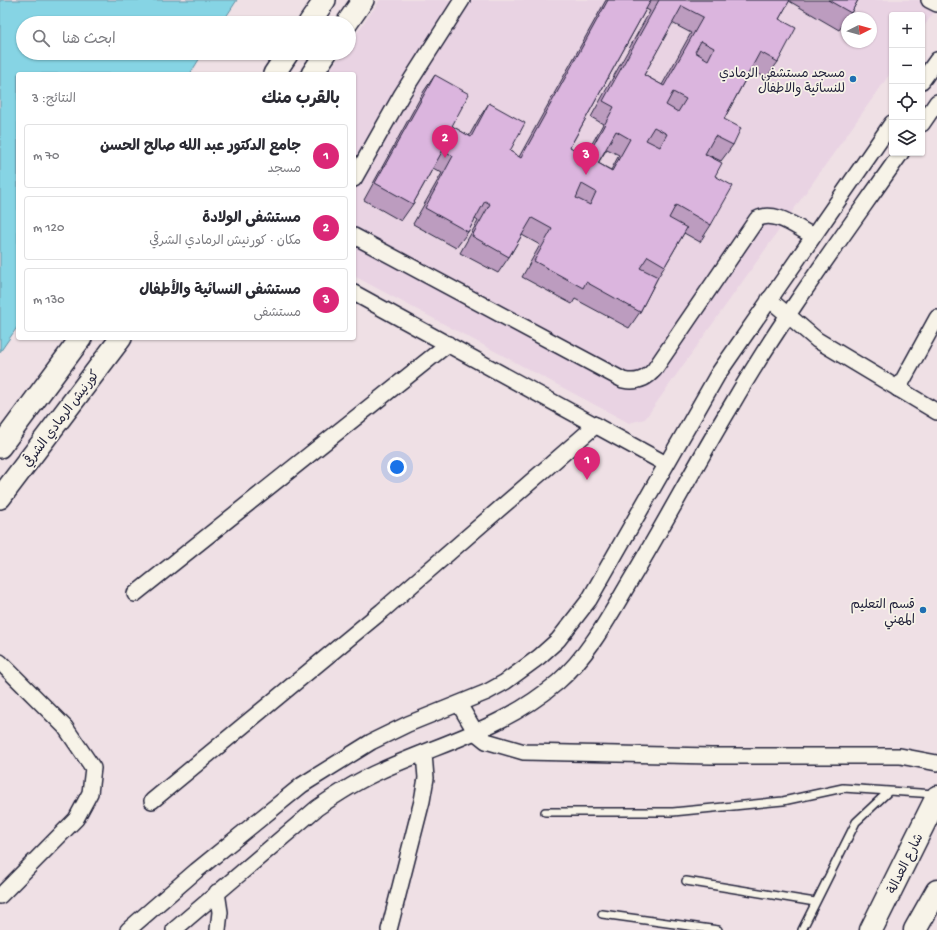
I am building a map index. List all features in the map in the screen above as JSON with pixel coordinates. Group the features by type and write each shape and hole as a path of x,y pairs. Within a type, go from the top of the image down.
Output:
{"main road":[{"path":"314,16 325,0"},
{"path":"352,16 363,0"},
{"path":"275,72 283,60"},
{"path":"313,72 321,60"},
{"path":"0,447 80,340"},
{"name":"كورنيش الرمادي الشرقي","path":"2,493 119,340"},
{"name":"شارع العدالة","path":"871,930 937,795"},
{"path":"915,930 937,891"}],"street":[{"path":"356,174 402,94 462,0"},
{"path":"929,0 937,4"},
{"path":"925,77 937,60"},
{"path":"925,120 937,102"},
{"path":"128,930 202,866 302,785 336,762 371,742 408,724 459,704 505,682 540,657 558,640 589,600 718,374 889,127"},
{"path":"174,930 317,808 337,794 379,771 476,733 519,711 550,688 576,664 590,645 650,548 733,402 787,317 899,156"},
{"path":"356,237 623,380 630,382 640,381 654,370 757,219 769,215 776,216 813,236"},
{"path":"356,294 666,464"},
{"path":"769,299 787,317 830,349 937,412"},
{"path":"898,389 937,318"},
{"path":"135,594 448,344"},
{"path":"152,801 382,611 596,425"},
{"path":"0,662 65,726 93,768 90,793 76,819 0,896"},
{"path":"459,704 476,733 486,741 498,746 524,752 900,756 937,763"},
{"path":"389,930 424,790 426,778 424,754"},
{"path":"217,892 220,912 218,930"}],"lane":[{"path":"545,812 673,812 783,800 843,788 937,795"},
{"path":"802,930 856,822 888,792"},
{"path":"686,881 815,902"},
{"path":"602,914 718,930"}],"shaded area":[{"path":"380,0 937,0 937,8 925,25 925,12 889,12 889,75 645,419 629,423 356,277 356,72 328,72 337,60 356,60 356,34"}],"water":[{"path":"0,0 237,0 227,16 16,16 16,60 199,60 191,72 16,72 16,329 0,352"}],"building":[{"path":"608,0 651,0 570,147 587,157 614,107 603,101 659,0 790,0 779,19 796,28 778,62 760,52 724,119 741,128 733,145 715,136 705,154 722,163 715,176 733,186 711,225 676,205 669,218 687,228 665,266 648,256 640,268 658,277 640,312 586,282 583,288 534,261 552,229 532,218 509,257 472,236 490,204 485,201 468,232 425,208 453,156 443,150 413,204 375,183 435,75 469,94 452,126 471,137 489,103 525,123 510,151 521,158","holes":["682,6 703,17 664,86 644,75","701,41 714,48 708,60 695,52","673,92 686,99 678,112 666,105","654,127 667,134 660,147 646,140","616,131 630,139 612,171 598,163","582,184 596,192 590,205 576,198"]},
{"path":"828,0 858,0 852,12"}],"place":[{"name":"مسجد مستشفى الرمادي للنسائية والاطفال","path":"853,79"},
{"name":"مستشفى الولادة","path":"445,158"},
{"name":"مستشفى النسائية والأطفال","path":"586,175"},
{"name":"جامع الدكتور عبد الله صالح الحسن","path":"587,480"},
{"name":"قسم التعليم المهني","path":"923,610"}]}
